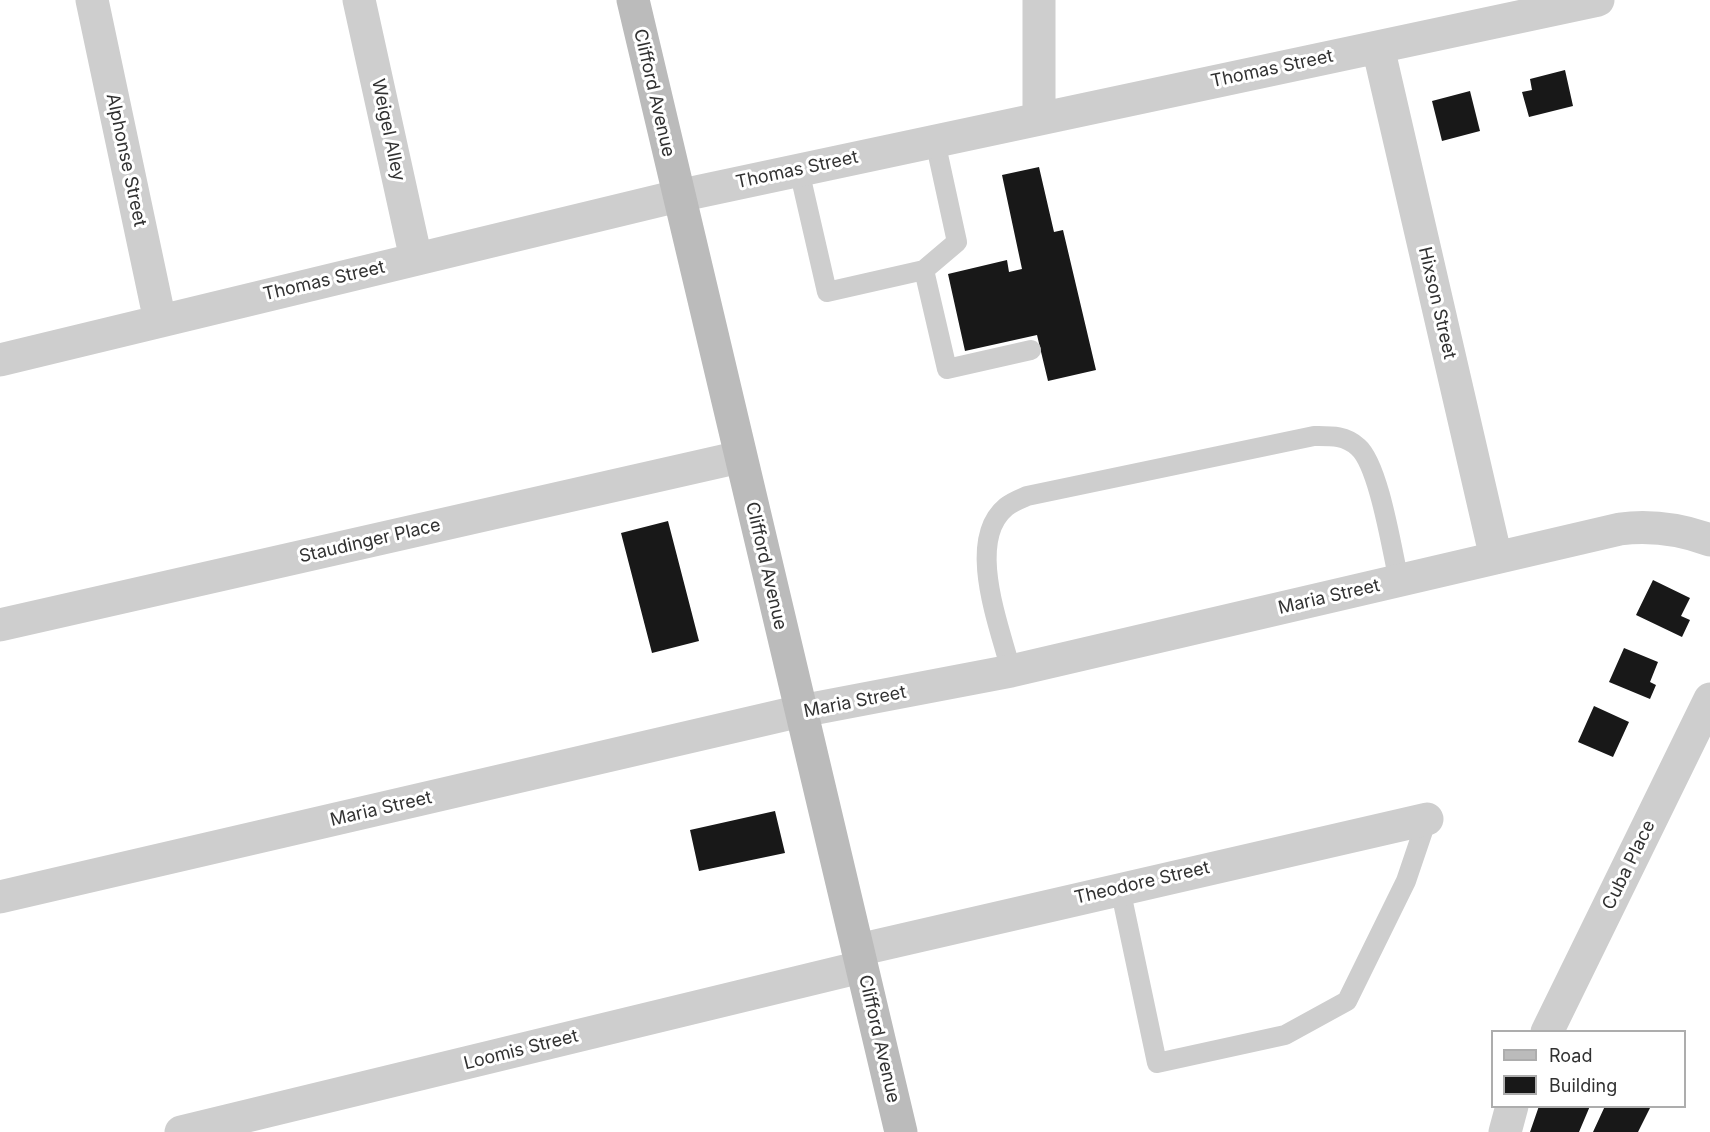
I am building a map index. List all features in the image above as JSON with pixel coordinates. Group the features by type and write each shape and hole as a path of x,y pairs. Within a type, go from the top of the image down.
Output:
{"main road":[{"name":"Clifford Avenue","path":"633,0 901,1132"}],"street":[{"name":"Alphonse Street","path":"92,0 160,321"},
{"name":"Weigel Alley","path":"359,0 416,259"},
{"path":"1039,0 1039,119"},
{"name":"Thomas Street","path":"0,360 678,196 1598,0"},
{"name":"Hixson Street","path":"1378,47 1496,558"},
{"name":"Staudinger Place","path":"0,625 740,457"},
{"name":"Maria Street","path":"0,897 801,711 1011,671 1641,526 1681,530 1710,540"},
{"name":"Cuba Place","path":"1548,1030 1710,699"},
{"name":"Theodore Street","path":"860,959 1120,888 1427,819"},
{"name":"Loomis Street","path":"181,1132 860,959"},
{"path":"1505,1132 1512,1108"}],"lane":[{"path":"799,170 827,292 924,270 957,242 935,141"},
{"path":"924,270 947,369 1031,350"},
{"path":"1011,671 986,568 987,542 994,522 1006,506 1027,496 1314,436 1340,436 1358,447 1371,466 1399,581"},
{"path":"1120,888 1157,1064 1286,1035 1347,1000 1406,881 1427,819"}],"building":[{"path":"1565,70 1573,106 1529,117 1522,92 1532,90 1530,79"},
{"path":"1470,91 1480,131 1442,141 1432,101"},
{"path":"1039,167 1054,232 1063,230 1096,370 1048,381 1037,335 965,351 948,274 1007,260 1009,272 1022,269 1002,175"},
{"path":"668,521 699,641 652,653 621,533"},
{"path":"1653,580 1690,598 1681,616 1690,620 1682,637 1636,615"},
{"path":"1624,648 1658,662 1650,682 1656,685 1650,699 1609,682"},
{"path":"1594,706 1629,722 1613,757 1578,742"},
{"path":"775,811 785,853 699,871 690,830"},
{"path":"1538,1108 1589,1108 1579,1132 1530,1132"},
{"path":"1604,1108 1650,1108 1638,1132 1593,1132"}]}
